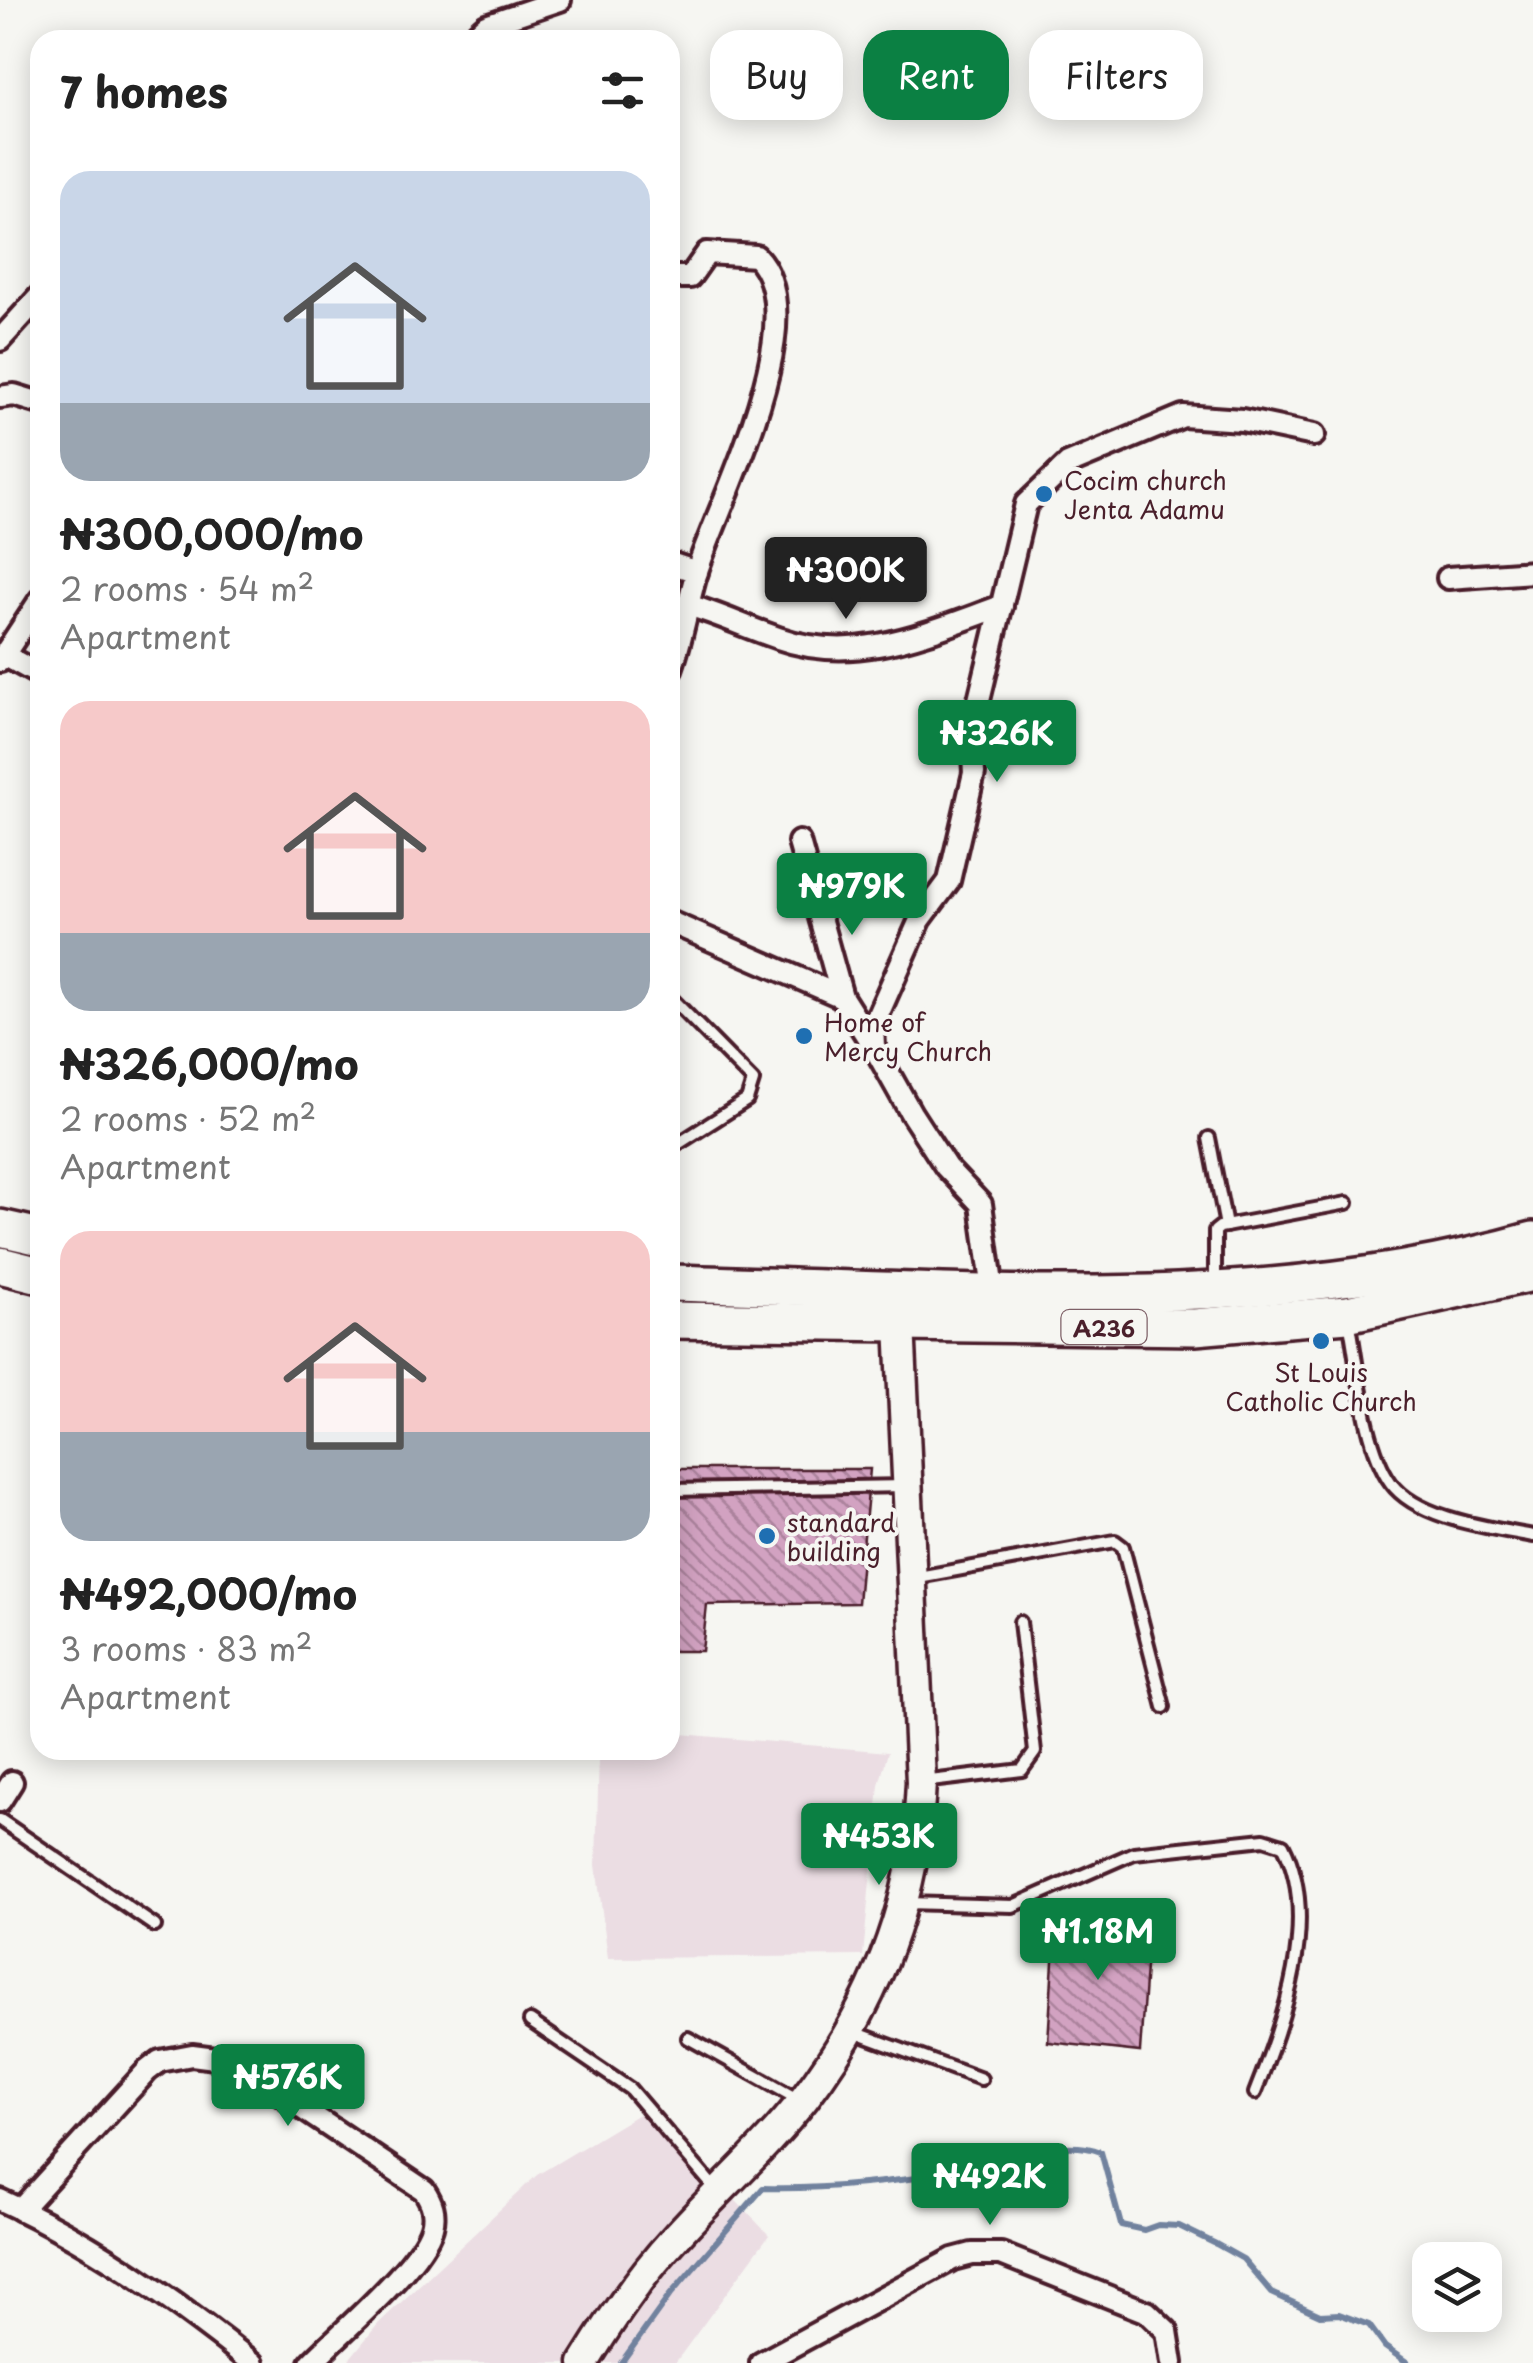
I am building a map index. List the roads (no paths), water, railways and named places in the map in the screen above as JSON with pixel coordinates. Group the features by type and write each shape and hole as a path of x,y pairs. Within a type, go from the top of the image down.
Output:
{"highway":[{"path":"0,1228 30,1235"},
{"name":"A236","path":"680,1320 1195,1327 1346,1297 1424,1268 1533,1240"},
{"path":"0,1266 30,1273"},
{"name":"A236","path":"680,1283 1215,1291 1414,1303 1533,1273"}],"street":[{"path":"480,30 560,0"},
{"path":"680,276 690,277 707,253 756,256 768,267 777,303 765,382 697,572 680,641"},
{"path":"0,340 30,307"},
{"path":"0,396 30,400"},
{"path":"874,1048 873,1026 920,920 949,881 974,773 972,735 1026,504 1068,464 1183,416 1242,420 1314,435"},
{"path":"680,566 697,572"},
{"path":"1448,578 1533,572"},
{"path":"691,606 781,639 855,648 896,645 1002,606"},
{"path":"30,615 2,658 30,671"},
{"path":"799,842 842,997 946,1166 981,1204 993,1290"},
{"path":"680,926 842,997"},
{"path":"584,2363 634,2287 802,2102 850,2031 883,1965 906,1902 919,1830 921,1782 900,1323"},
{"path":"0,1801 12,1782"},
{"path":"20,2210 125,2091 160,2061 207,2055 242,2068 424,2190 432,2202 431,2230 415,2258 311,2363"},
{"path":"0,2200 113,2262 254,2363"},
{"path":"761,2363 952,2260 988,2253 1147,2312 1167,2331 1172,2363"}],"lane":[{"path":"680,1007 752,1081 747,1100 680,1143"},
{"path":"1209,1138 1226,1226"},
{"path":"1215,1291 1215,1231 1347,1203"},
{"path":"1346,1297 1377,1459 1393,1487 1454,1520 1533,1536"},
{"path":"680,1490 908,1486"},
{"path":"912,1579 1116,1541 1123,1547 1164,1707"},
{"path":"921,1782 1022,1770 1030,1764 1035,1752 1020,1622"},
{"path":"0,1820 154,1926"},
{"path":"906,1902 1013,1906 1134,1853 1264,1838 1282,1845 1292,1864 1297,1943 1293,1984 1255,2093"},
{"path":"530,2021 630,2089 717,2192"},
{"path":"850,2031 982,2079"},
{"path":"688,2038 802,2102"}],"waterway":[{"path":"621,2363 670,2295 763,2188 909,2179 1066,2147 1101,2152 1121,2225 1144,2230 1158,2225 1179,2226 1243,2259 1272,2293 1320,2315 1339,2314 1369,2325 1385,2347 1408,2363"}],"place":[{"name":"Cocim church Jenta Adamu","path":"1044,494"},
{"name":"Home of Mercy Church","path":"804,1036"},
{"name":"St Louis Catholic Church","path":"1321,1341"},
{"name":"standard building","path":"767,1536"}]}
